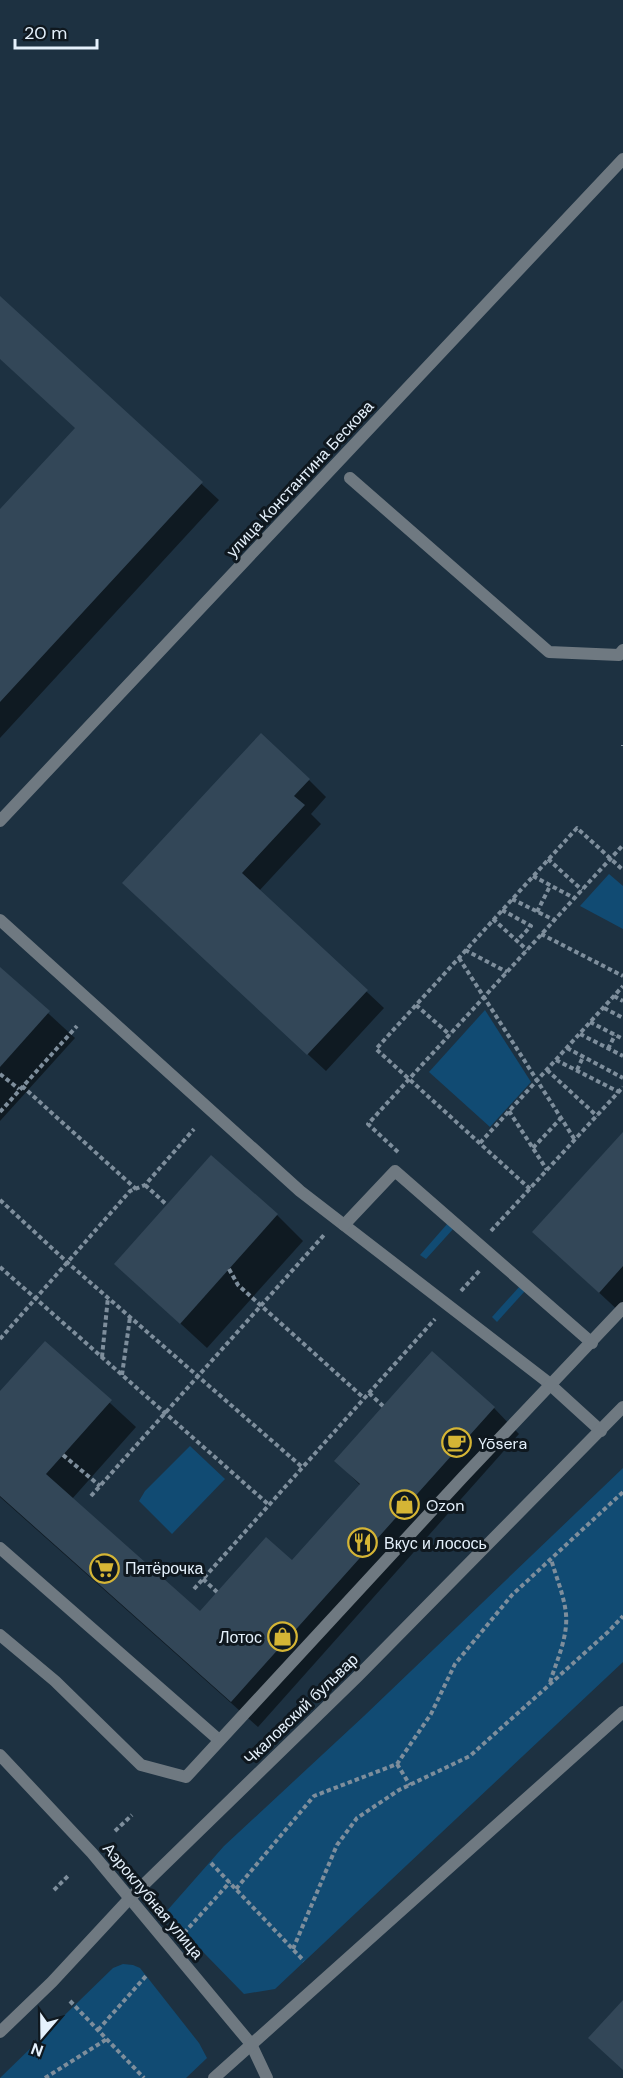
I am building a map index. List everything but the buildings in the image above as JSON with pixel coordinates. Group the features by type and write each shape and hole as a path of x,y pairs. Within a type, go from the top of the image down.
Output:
{"street":[{"name":"улица Константина Бескова","path":"0,822 623,159"},
{"path":"350,478 549,652 619,655 623,650"},
{"path":"0,920 300,1191 549,1385 600,1431"},
{"path":"344,1225 395,1171 592,1342"},
{"path":"0,1635 55,1681 141,1765 186,1777 623,1308"},
{"name":"Чкаловский бульвар","path":"0,2032 52,1982 130,1898 358,1676 623,1407"},
{"path":"0,1548 219,1740"},
{"path":"214,2078 623,1712"},
{"name":"Аэроклубная улица","path":"0,1755 92,1852 251,2044 267,2078"}],"path":[{"path":"530,1189 376,1048 577,828 623,870"},
{"path":"399,1152 368,1124 623,844"},
{"path":"548,860 582,890"},
{"path":"532,876 574,898"},
{"path":"537,912 550,886"},
{"path":"512,899 554,920"},
{"path":"502,910 531,926 517,941"},
{"path":"493,919 527,950"},
{"path":"541,934 623,976"},
{"path":"465,950 507,972"},
{"path":"459,958 575,1140"},
{"path":"480,1143 623,986"},
{"path":"614,996 623,1001"},
{"path":"416,1005 450,1035"},
{"path":"604,1008 623,1018"},
{"path":"590,1022 623,1039"},
{"path":"0,1112 77,1026"},
{"path":"580,1034 623,1056"},
{"path":"608,1049 615,1035"},
{"path":"567,1048 623,1078"},
{"path":"577,1070 583,1057"},
{"path":"556,1060 619,1092"},
{"path":"547,1070 597,1116"},
{"path":"0,1074 21,1088 136,1189"},
{"path":"489,1234 623,1087"},
{"path":"509,1111 547,1170"},
{"path":"533,1148 561,1118"},
{"path":"0,1339 130,1191 145,1185 194,1129"},
{"path":"145,1185 166,1205"},
{"path":"0,1200 68,1263 303,1467"},
{"path":"91,1496 319,1241"},
{"path":"0,1268 268,1505"},
{"path":"229,1269 238,1286 364,1398"},
{"path":"102,1358 108,1297"},
{"path":"122,1376 130,1316"},
{"path":"194,1589 423,1333"},
{"path":"369,1393 383,1406"},
{"path":"63,1455 100,1486"},
{"path":"236,1889 314,1796 398,1764 430,1714 455,1664 512,1595 623,1492"},
{"path":"549,1683 563,1641 566,1616 564,1601 551,1559"},
{"path":"203,1579 217,1592"},
{"path":"293,1949 337,1845 357,1818 410,1785 470,1756 623,1616"},
{"path":"398,1764 410,1785"},
{"path":"115,1831 132,1815"},
{"path":"211,1863 304,1960"},
{"path":"54,1890 69,1875"},
{"path":"184,1934 230,1882"},
{"path":"98,2030 146,1976"},
{"path":"70,2001 143,2078"},
{"path":"45,2078 107,2039"}],"shaded area":[{"path":"609,874 623,886 623,929 580,906"},
{"path":"485,1010 531,1082 490,1127 429,1072"},
{"path":"448,1223 454,1228 426,1259 420,1255"},
{"path":"520,1286 525,1291 497,1322 492,1317"},
{"path":"190,1446 225,1479 172,1534 139,1501 145,1491"},
{"path":"623,1468 623,1662 275,1989 244,1994 165,1913 224,1846 364,1716"},
{"path":"123,1964 140,1968 199,2043 207,2058 186,2078 0,2078 113,1968"}],"place":[{"name":"Yōsera","path":"457,1443"},
{"name":"Ozon","path":"405,1505"},
{"name":"Вкус и лосось","path":"363,1543"},
{"name":"Пятёрочка","path":"104,1568"},
{"name":"Лотос","path":"283,1637"}]}
